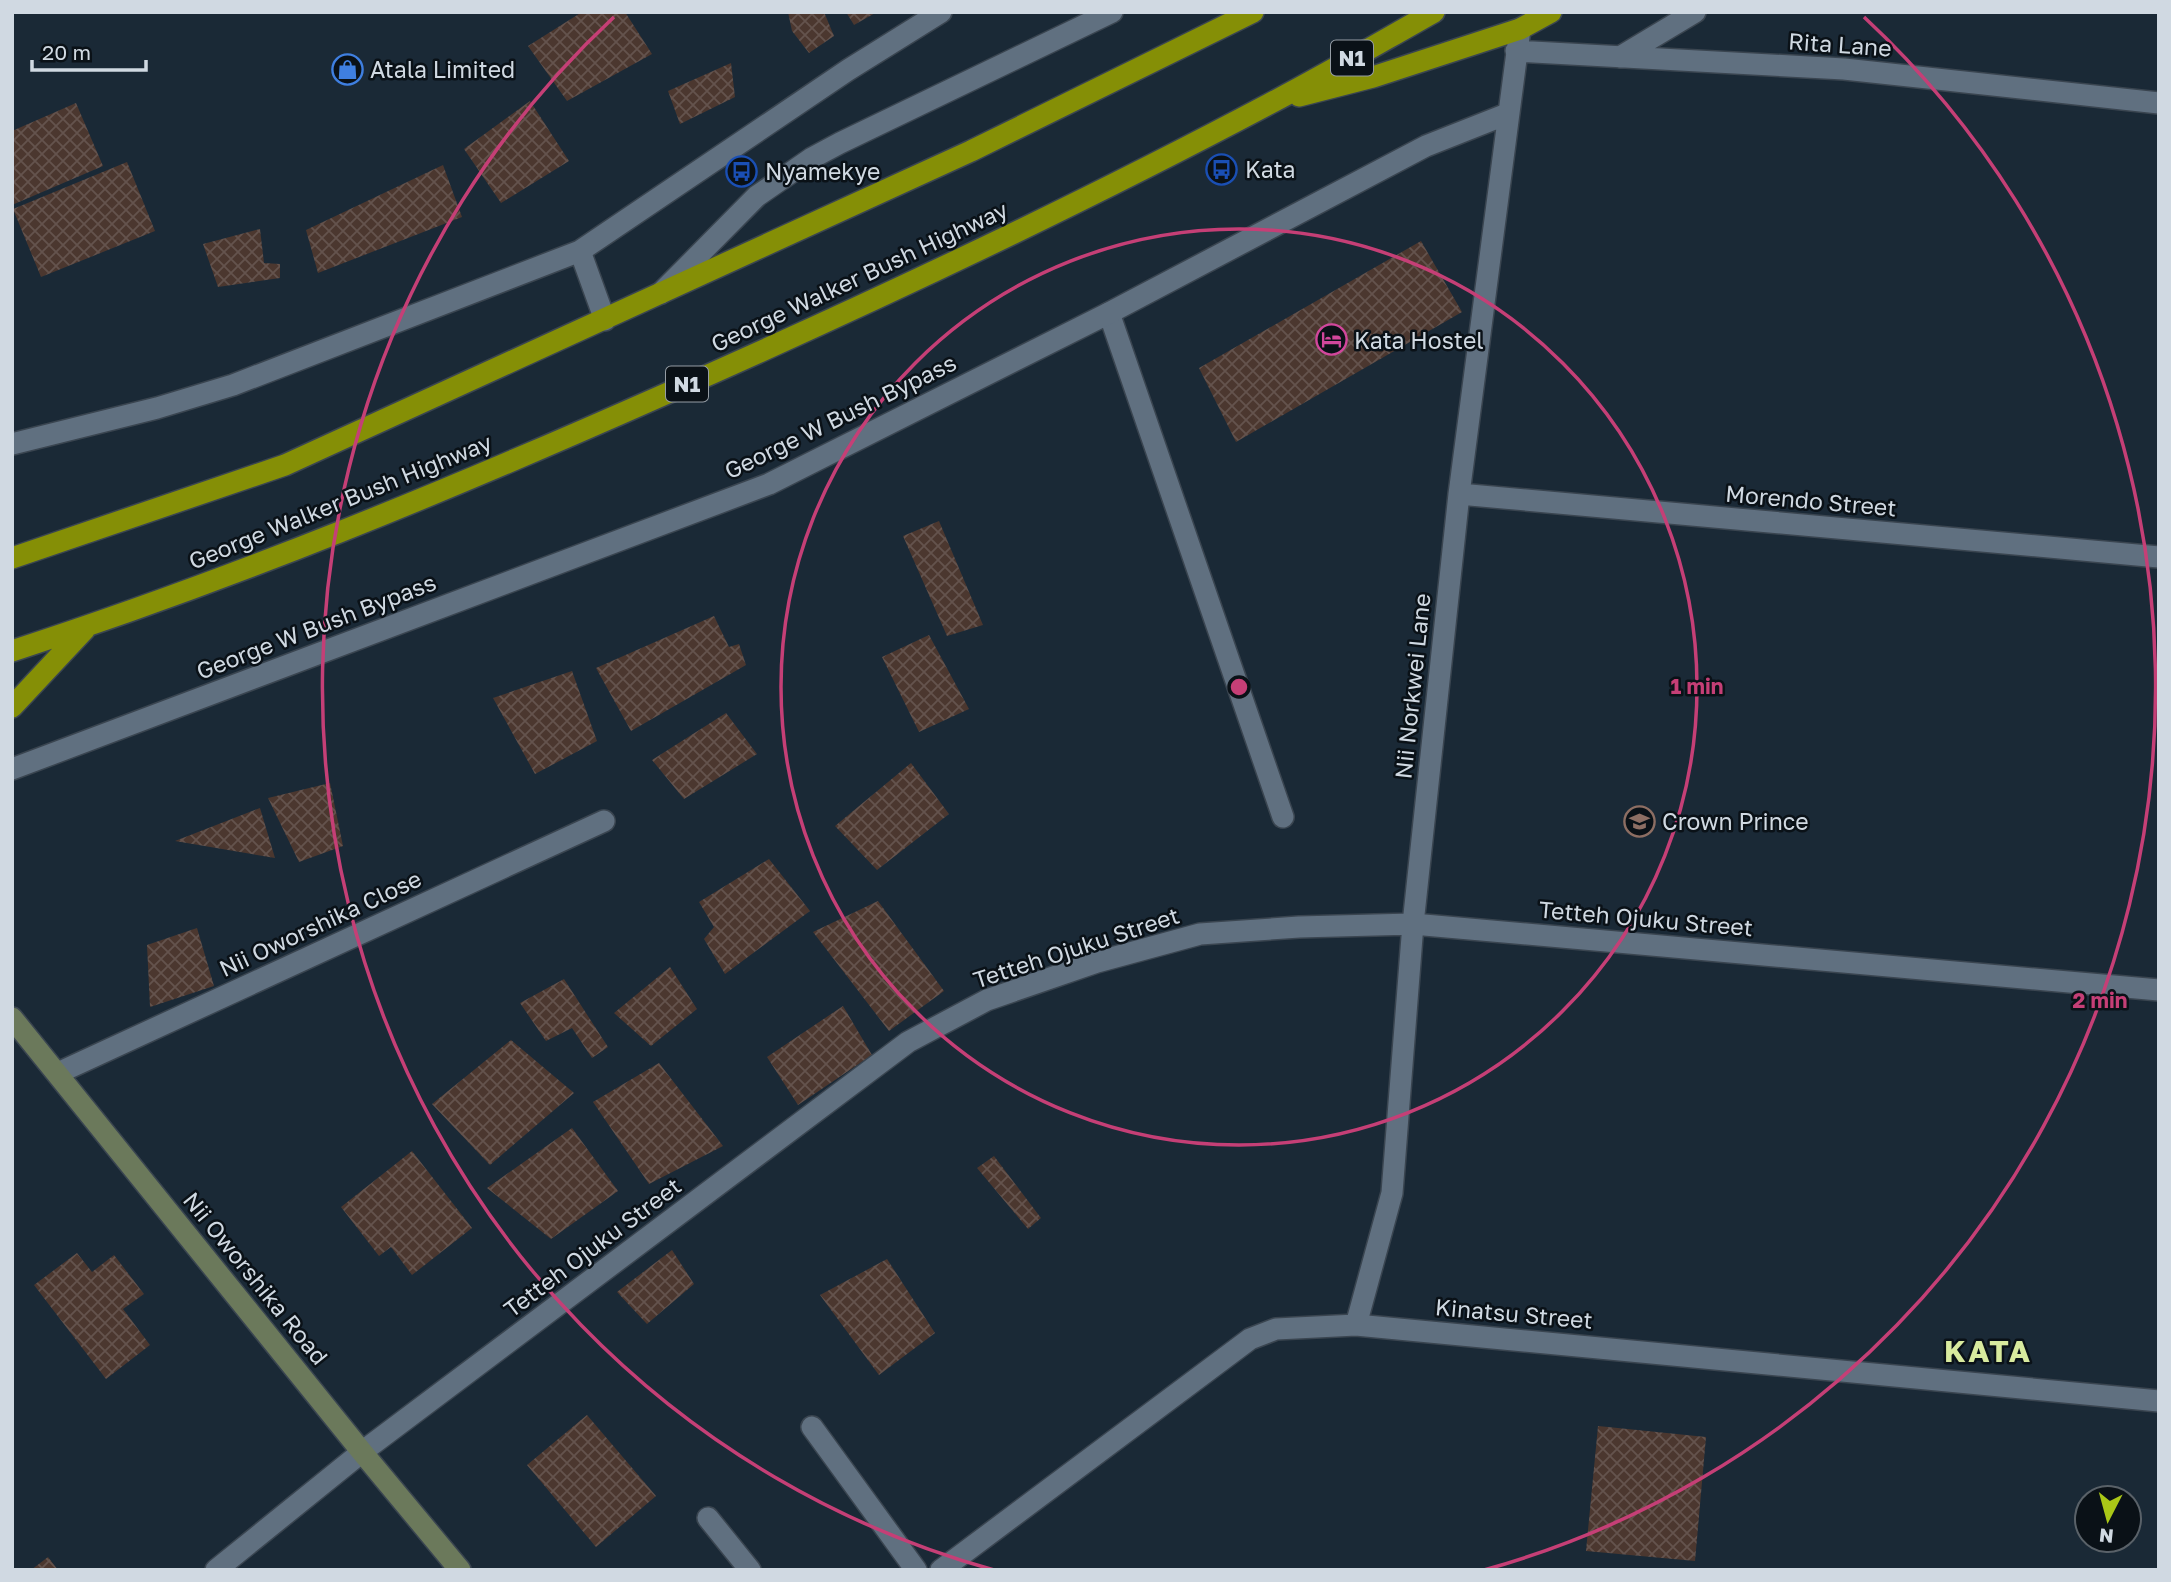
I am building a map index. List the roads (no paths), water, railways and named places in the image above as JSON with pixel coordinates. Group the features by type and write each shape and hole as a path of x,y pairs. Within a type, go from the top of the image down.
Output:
{"highway":[{"path":"12,558 285,465 971,151 1253,12"},
{"name":"George Walker Bush Highway","path":"12,651 329,537 627,411 823,324 1037,222 1270,104 1434,12"},
{"path":"1270,104 1373,77 1520,29 1551,12"},
{"path":"12,706 87,626"}],"street":[{"path":"12,444 233,386 580,251 848,70 941,12"},
{"path":"659,295 757,196 812,158 1112,12"},
{"path":"1620,57 1695,12"},
{"name":"Nii Norkwei Lane","path":"1356,1325 1392,1193 1413,924 1459,494 1520,29"},
{"name":"Rita Lane","path":"1516,51 1844,69 2159,103"},
{"name":"George W Bush Bypass","path":"12,769 769,484 1109,313 1426,146 1507,114"},
{"path":"580,251 606,320"},
{"path":"1109,313 1283,817"},
{"name":"Morendo Street","path":"1459,494 2159,557"},
{"name":"Nii Oworshika Close","path":"58,1073 604,821"},
{"name":"Tetteh Ojuku Street","path":"216,1570 362,1452 908,1042 987,1000 1097,962 1200,934 1299,927 1413,924 2159,990"},
{"name":"Nii Oworshika Road","path":"12,1018 460,1570"},
{"name":"Kinatsu Street","path":"940,1570 1250,1339 1276,1329 1356,1325 2159,1401"},
{"path":"812,1427 916,1570"},
{"path":"708,1518 750,1570"}],"place":[{"name":"Atala Limited","path":"347,69"},
{"name":"Kata","path":"1222,169"},
{"name":"Nyamekye","path":"742,171"},
{"name":"Kata Hostel","path":"1331,340"},
{"name":"Crown Prince","path":"1639,821"}],"district":[{"name":"KATA","path":"1988,1351"}]}
